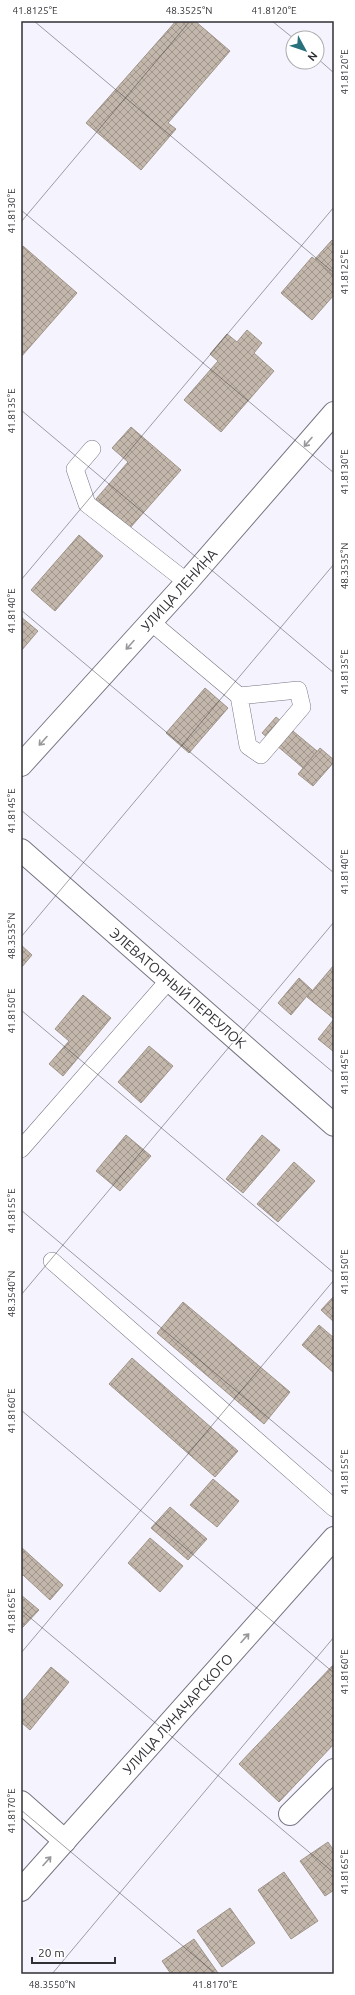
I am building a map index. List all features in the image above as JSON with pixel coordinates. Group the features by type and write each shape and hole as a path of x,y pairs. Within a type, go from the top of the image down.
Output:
{"main road":[{"name":"УЛИЦА ЛЕНИНА","path":"21,765 152,622 334,413"},
{"name":"ЭЛЕВАТОРНЫЙ ПЕРЕУЛОК","path":"21,850 334,1126"},
{"name":"УЛИЦА ЛУНАЧАРСКОГО","path":"21,1890 334,1538"},
{"path":"290,1814 334,1770"},
{"path":"21,1802 65,1841"}],"lane":[{"path":"92,449 75,470 87,504 187,582"},
{"path":"152,622 239,696"},
{"path":"21,1149 169,980"},
{"path":"52,1261 334,1508"}],"building":[{"path":"176,21 195,21 230,51 168,123 176,129 141,170 86,123"},
{"path":"332,240 334,242 334,276 315,259"},
{"path":"23,246 77,293 21,357 21,248"},
{"path":"312,257 334,276 334,295 312,320 281,293"},
{"path":"247,330 262,343 254,353 274,371 221,432 184,400 218,361 210,354 227,334 237,342"},
{"path":"131,427 181,470 130,528 96,499 128,462 112,448"},
{"path":"79,535 103,556 55,611 31,590"},
{"path":"21,617 38,631 21,651"},
{"path":"205,688 228,708 189,753 166,733"},
{"path":"276,717 317,751 303,768 262,733"},
{"path":"320,748 334,760 334,762 313,786 298,774"},
{"path":"21,945 32,955 21,968"},
{"path":"334,965 334,1019 307,997"},
{"path":"299,978 312,990 291,1015 278,1003"},
{"path":"83,995 111,1018 63,1076 49,1064 69,1041 55,1029"},
{"path":"334,1019 334,1052 318,1039"},
{"path":"149,1046 173,1066 141,1103 118,1082"},
{"path":"126,1135 151,1156 120,1191 96,1171"},
{"path":"262,1135 280,1150 243,1193 226,1179"},
{"path":"294,1162 315,1181 278,1222 257,1204"},
{"path":"334,1296 334,1322 321,1310"},
{"path":"183,1302 290,1392 264,1424 157,1333"},
{"path":"319,1325 334,1338 334,1373 302,1345"},
{"path":"132,1358 238,1451 215,1477 109,1384"},
{"path":"213,1479 239,1501 217,1527 190,1505"},
{"path":"170,1507 207,1539 188,1560 151,1528"},
{"path":"150,1538 183,1566 160,1592 128,1563"},
{"path":"21,1547 63,1585 50,1600 23,1575 21,1577"},
{"path":"21,1595 39,1610 22,1628 21,1627"},
{"path":"334,1664 334,1744 279,1802 239,1764"},
{"path":"51,1667 69,1682 30,1730 21,1722 21,1703"},
{"path":"328,1842 334,1851 334,1890 325,1896 300,1861"},
{"path":"284,1872 318,1921 291,1939 258,1890"},
{"path":"230,1908 255,1943 222,1967 197,1931"},
{"path":"194,1939 218,1973 171,1974 162,1961"}]}
